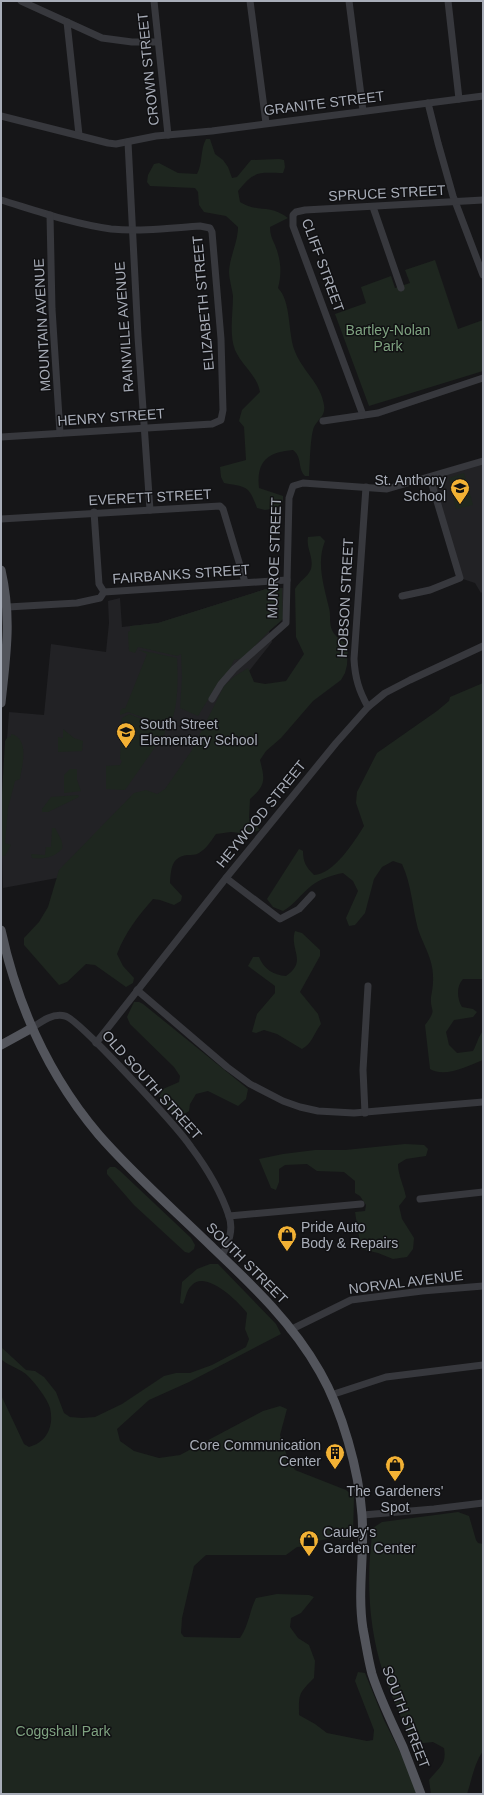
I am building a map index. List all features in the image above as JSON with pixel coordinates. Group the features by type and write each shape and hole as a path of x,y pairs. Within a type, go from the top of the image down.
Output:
{"main road":[{"path":"1,570 8,607 8,638 1,703"},
{"name":"SOUTH STREET","path":"1,930 17,991 32,1028 58,1077 85,1117 98,1134 133,1171 265,1298 310,1354 332,1395 356,1475 363,1516 361,1602 367,1651 383,1705 404,1750 421,1794"},
{"path":"1,1045 32,1028"}],"street":[{"path":"21,1 107,40 136,43 158,42"},
{"name":"CROWN STREET","path":"154,1 168,135"},
{"path":"250,1 266,123"},
{"path":"349,1 363,111"},
{"path":"448,1 459,99"},
{"path":"67,22 79,135"},
{"name":"GRANITE STREET","path":"1,116 111,144 168,135 483,96"},
{"path":"428,103 438,143 456,202 483,275"},
{"name":"RAINVILLE AVENUE","path":"128,142 132,230 150,510"},
{"name":"ELIZABETH STREET","path":"1,200 97,226 132,230 207,226 211,230 221,339 223,410 221,420"},
{"name":"SPRUCE STREET","path":"293,215 296,212 305,210 483,200"},
{"path":"373,207 401,288"},
{"name":"MOUNTAIN AVENUE","path":"50,214 52,309 60,433"},
{"name":"CLIFF STREET","path":"293,215 293,226 363,415"},
{"path":"323,421 378,413 483,378"},
{"name":"HENRY STREET","path":"1,437 212,424 221,420"},
{"path":"366,487 387,489 430,478 483,461"},
{"path":"402,596 430,590 460,578 430,478"},
{"name":"MUNROE STREET","path":"212,699 221,684 234,669 285,625 288,603 288,498 290,490 294,486 304,483 366,487"},
{"name":"HOBSON STREET","path":"366,487 354,659 358,688 368,707"},
{"name":"EVERETT STREET","path":"1,519 94,512 207,506 222,507 245,582"},
{"path":"94,512 98,577 99,584 104,592"},
{"name":"FAIRBANKS STREET","path":"8,607 77,602 100,598 104,592 287,580"},
{"name":"HEYWOOD STREET","path":"96,1042 226,878 336,743 368,707 385,694 410,680 483,646"},
{"path":"226,878 280,919 299,909 312,895"},
{"path":"365,1113 363,1070 368,986"},
{"path":"137,990 250,1084 283,1101 318,1111 336,1113 365,1113 483,1102"},
{"name":"OLD SOUTH STREET","path":"32,1028 53,1016 65,1016 77,1023 171,1122 190,1145 215,1186 229,1216 232,1231 222,1256"},
{"path":"420,1199 483,1192"},
{"path":"229,1216 360,1204"},
{"name":"NORVAL AVENUE","path":"290,1330 351,1300 422,1291 483,1286"},
{"path":"332,1395 386,1377 483,1365"},
{"path":"363,1516 434,1510 483,1503"}],"shaded area":[{"name":"St. Anthony School","path":"483,461 483,591 481,593 475,583 460,578 430,478"},
{"name":"South Street Elementary School","path":"283,588 283,619 269,631 272,642 238,685 175,860 134,912 81,854 57,878 3,888 1,823 9,712 44,715 51,644 106,652 109,623 108,601 120,598 122,627 158,623 266,589"}],"green space":[{"path":"206,139 210,139 215,154 223,160 228,167 232,178 237,177 251,160 284,160 285,167 283,173 262,173 253,176 238,191 240,202 252,207 275,211 288,218 270,227 271,236 280,261 278,288 285,300 292,342 297,357 319,390 324,405 323,415 314,427 313,431 309,476 305,476 301,470 298,456 293,450 284,451 270,456 262,465 260,471 259,488 283,496 283,501 277,508 265,510 257,508 252,495 246,488 224,483 221,477 220,467 246,460 244,427 239,421 242,410 260,392 253,375 238,356 232,337 233,296 229,271 237,238 238,227 226,216 204,212 199,205 198,192 195,188 150,186 147,182 148,175 154,164 159,163 178,173 197,174"},
{"name":"Bartley-Nolan Park","path":"435,260 458,329 483,320 483,371 369,406 335,314 366,303 361,287 391,276 395,288 410,283 405,270"},
{"path":"464,473 473,505 456,509 449,478"},
{"path":"320,536 325,541 322,549 321,566 323,583 330,611 331,628 337,637 348,645 347,665 341,680 313,701 281,738 266,751 260,760 263,773 263,782 259,790 250,799 249,818 260,830 249,834 231,832 216,834 207,847 199,853 195,855 182,856 175,861 170,883 182,896 181,901 174,905 153,899 132,925 117,954 123,966 134,978 133,983 126,987 95,965 86,964 67,982 59,985 24,945 24,938 39,922 48,907 59,870 134,793 146,790 157,794 165,789 192,750 224,686 235,676 248,668 254,682 265,684 286,681 304,654 296,637 295,589 308,574 312,565 308,537"},
{"path":"282,588 283,619 243,658 234,660 230,669 212,693 198,716 180,708 182,677 181,654 177,656 138,647 135,653 129,651 128,632 130,631 130,626 158,623 266,589"},
{"path":"139,650 177,658 176,704 172,721 168,727 128,712 120,715 120,711 123,708 125,709 147,654"},
{"path":"483,683 483,979 463,979 458,989 459,1000 462,1007 473,1009 477,1012 473,1017 454,1020 446,1032 449,1045 457,1053 473,1051 483,1031 483,1060 464,1068 449,1072 442,1072 430,1069 425,1025 432,1013 431,997 433,971 430,957 418,929 410,888 402,864 393,861 382,867 374,879 365,913 355,925 349,926 346,918 358,891 353,881 343,873 318,881 307,889 291,906 283,911 273,907 267,899 299,849 303,851 306,864 314,875 329,869 343,856 364,826 356,803 357,792 377,753 437,711 449,701 450,697"},
{"path":"129,714 165,728 165,733 125,790 106,789 106,766 120,765 122,761 120,759 122,718"},
{"path":"63,729 74,738 83,741 82,751 58,752 58,737 63,738"},
{"path":"11,734 21,741 23,747 23,760 20,779 15,781 8,808 5,843 11,845 5,856 2,856 1,812 5,741 11,736"},
{"path":"70,769 77,769 77,780 81,791 64,793 64,775"},
{"path":"78,795 79,797 48,812 42,812 42,809 51,797"},
{"path":"52,828 55,828 60,838 62,849 48,857 32,858 31,854 45,855 46,847 51,847"},
{"path":"295,931 302,933 320,950 320,956 300,992 318,1014 321,1024 311,1041 302,1049 277,1034 264,1030 256,1033 252,1032 257,1014 275,993 275,986 248,966 253,957 259,957 266,968 270,971 286,976 292,971 297,960 294,944"},
{"path":"134,1002 143,1004 248,1089 246,1099 238,1106 208,1091 196,1094 190,1104 189,1111 178,1118 159,1097 163,1089 179,1082 180,1076 174,1067 130,1024 127,1017"},
{"path":"405,1144 424,1145 428,1149 426,1156 406,1159 398,1164 406,1197 399,1206 402,1219 414,1238 413,1249 407,1257 393,1259 378,1253 361,1249 355,1212 365,1211 366,1205 360,1196 355,1193 355,1181 344,1172 317,1171 307,1164 285,1165 279,1169 279,1182 276,1190 271,1188 259,1159 315,1150 345,1150"},
{"path":"110,1167 115,1167 120,1171 191,1238 195,1245 194,1249 189,1253 185,1252 134,1205 107,1174 107,1170"},
{"name":"Coggshall Park","path":"210,1264 218,1264 276,1324 281,1334 189,1382 149,1400 117,1429 120,1441 134,1451 159,1458 180,1455 263,1411 280,1406 287,1409 280,1435 289,1462 295,1470 346,1490 354,1497 353,1535 349,1540 332,1538 318,1541 308,1546 297,1547 286,1555 206,1555 194,1566 182,1618 181,1633 184,1637 240,1638 256,1598 277,1594 309,1595 314,1597 301,1613 291,1618 290,1627 298,1638 309,1645 315,1661 314,1678 300,1695 299,1715 327,1733 367,1741 373,1740 374,1730 355,1681 358,1672 365,1673 384,1720 421,1794 1,1794 1,1395 24,1444 29,1447 36,1445 45,1437 50,1426 51,1414 44,1395 34,1383 25,1374 2,1360 1,1347 26,1370 35,1371 44,1377 56,1392 64,1413 70,1417 95,1417 122,1404 164,1376 176,1373 190,1373 212,1365 246,1347 249,1339 245,1329 247,1313 230,1295 222,1289 213,1284 198,1281 188,1289 183,1304 180,1303 182,1282 197,1269"},
{"path":"458,1512 469,1516 476,1540 478,1543 483,1544 483,1751 475,1766 467,1794 431,1794 429,1780 443,1762 445,1754 444,1748 433,1742 414,1744 386,1681 378,1655 371,1619 369,1582 371,1546 373,1528 382,1522"}],"place":[{"name":"St. Anthony School","path":"460,505"},
{"name":"South Street Elementary School","path":"126,749"},
{"name":"Pride Auto Body & Repairs","path":"287,1252"},
{"name":"Core Communication Center","path":"335,1470"},
{"name":"The Gardeners' Spot","path":"395,1482"},
{"name":"Cauley's Garden Center","path":"309,1557"}]}
